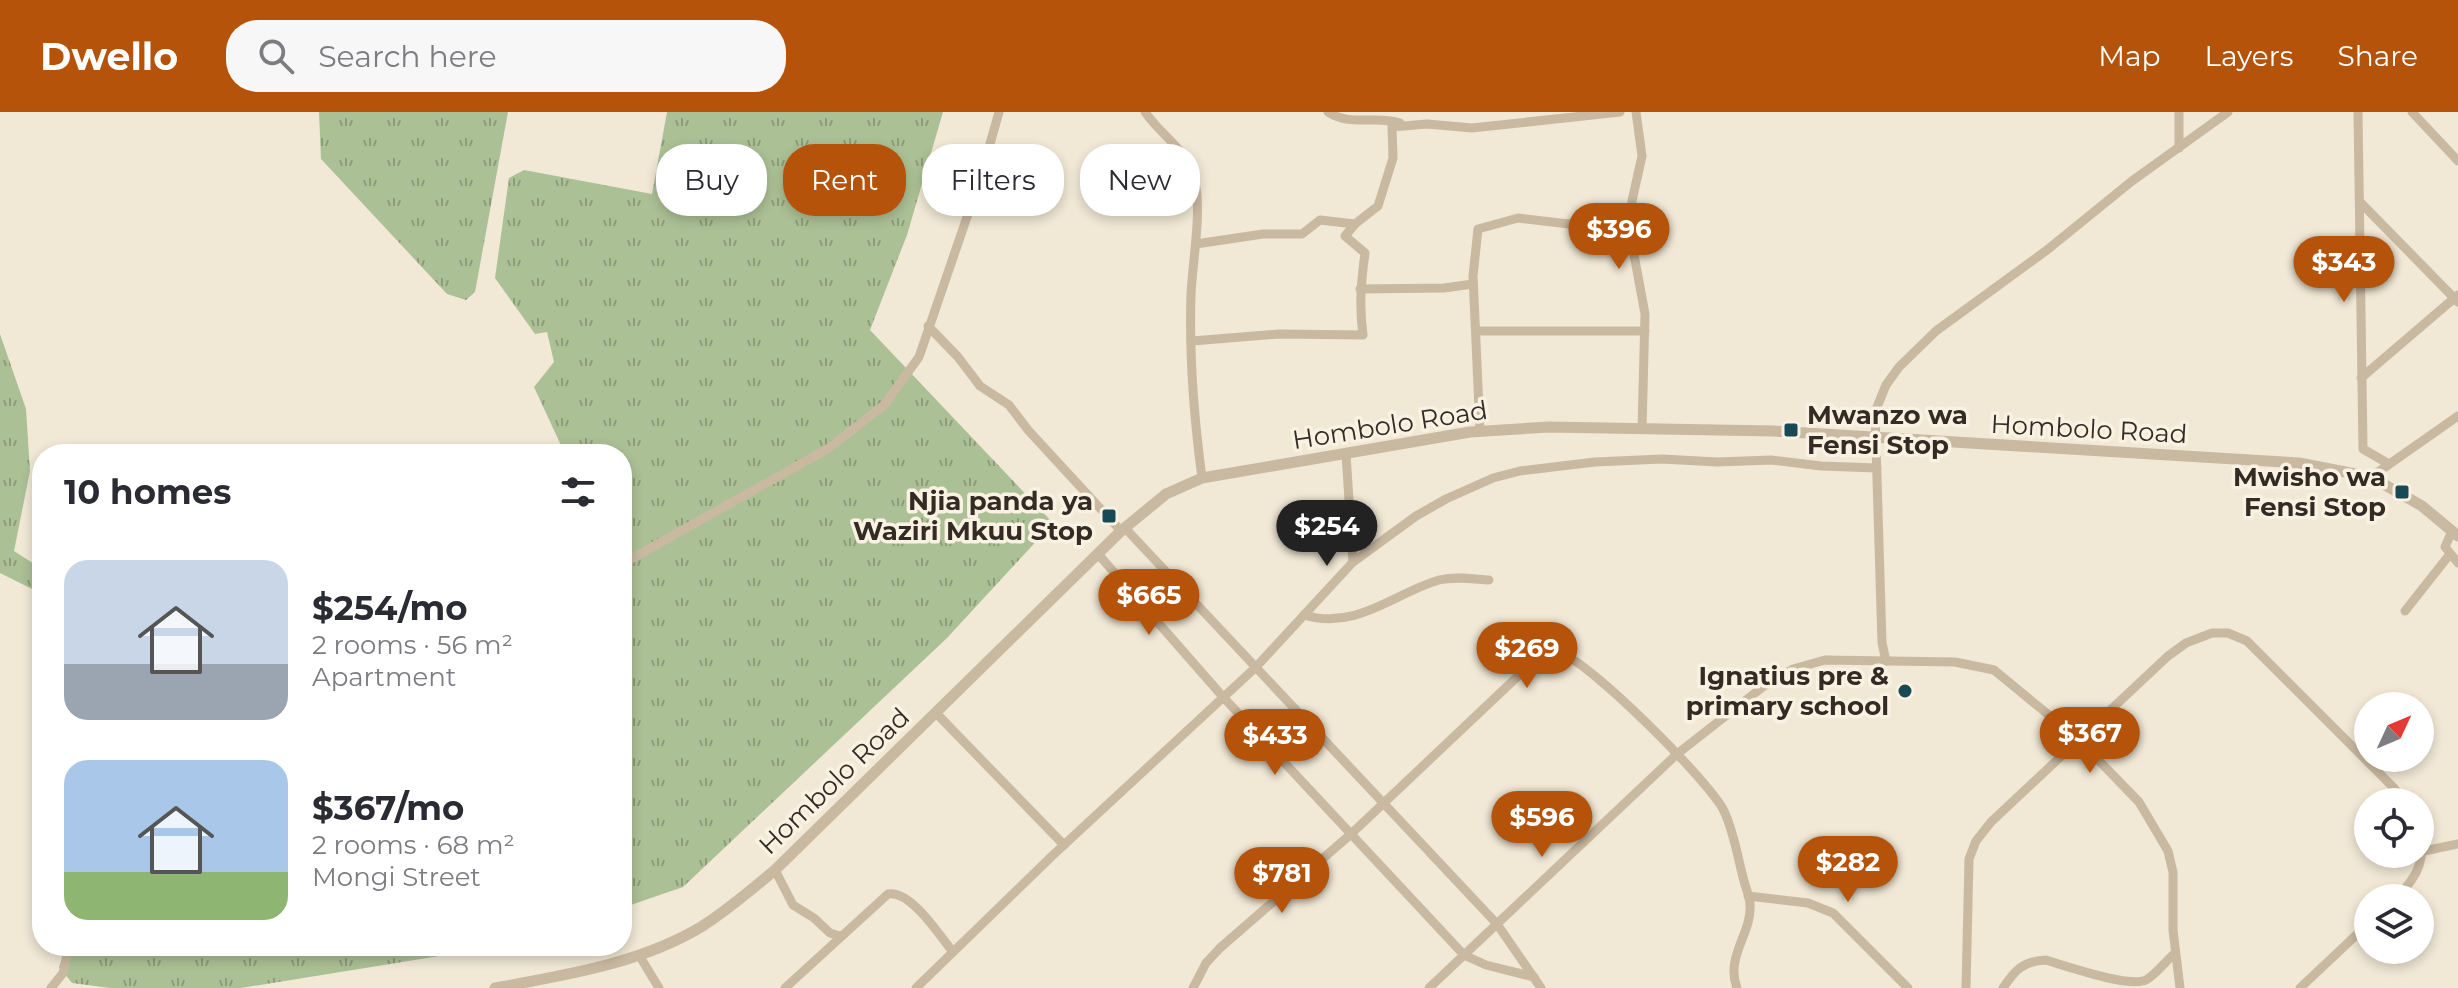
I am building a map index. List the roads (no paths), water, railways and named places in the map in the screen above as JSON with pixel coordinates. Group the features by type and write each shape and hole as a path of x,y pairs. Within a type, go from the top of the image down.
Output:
{"street":[{"path":"632,558 829,448 884,405 919,357 980,179 999,112"},
{"path":"1145,112 1175,142 1196,184 1196,244 1191,298 1196,429 1202,478"},
{"path":"1328,112 1341,121 1389,119 1403,124 1472,128 1520,117 1620,112"},
{"path":"1418,112 1418,124"},
{"path":"1636,112 1642,156 1632,219 1633,249 1645,314 1642,429"},
{"path":"2179,112 2179,148"},
{"path":"1886,661 1882,643 1877,531 1875,412 1886,385 1899,367 1936,331 2047,250 2132,181 2228,112"},
{"path":"2358,112 2363,449 2389,464"},
{"path":"2412,112 2458,161"},
{"path":"1192,341 1279,334 1363,335 1360,289 1365,253 1345,236 1378,206 1393,158 1391,129 1403,124"},
{"path":"2360,202 2457,298 2361,378"},
{"path":"1480,431 1473,284 1478,229 1518,218 1569,224 1599,218 1632,219"},
{"path":"1196,244 1263,234 1302,234 1320,220 1355,224"},
{"path":"1360,289 1444,288 1473,284"},
{"path":"928,326 980,386 1009,405 1028,430 1497,924 1541,988"},
{"path":"1476,331 1645,331"},
{"path":"2371,477 2458,416"},
{"name":"Hombolo Road","path":"495,988 572,974 639,955 700,927 733,905 775,870 1123,530 1166,494 1202,478 1480,431 1549,427 1773,431 2299,463 2371,477 2422,506 2455,533"},
{"path":"1346,454 1353,562"},
{"path":"916,988 1256,667 1353,562 1416,516 1446,499 1481,482 1520,471 1595,462 1771,460 1877,468"},
{"path":"2455,533 2445,542 2458,563"},
{"path":"1098,554 1224,698 1464,955 1486,965 1534,977"},
{"path":"2405,611 2450,554"},
{"path":"1304,615 1324,618 1351,616 1375,610 1436,581 1450,578 1489,580"},
{"path":"1966,988 1969,859 1976,841 1991,822 2078,739 2186,643 2212,633 2228,633 2247,641 2394,788"},
{"path":"1193,988 1206,963 1220,948 1351,834 1534,661 1559,653 1576,660 1598,678 1710,788 1725,812 1751,906 1734,969 1737,988"},
{"path":"1429,988 1677,754 1764,686 1793,669 1825,660 1955,662 1994,670 2078,739 2139,802 2168,851 2173,872 2175,953 2180,988"},
{"path":"936,713 1064,845"},
{"path":"2434,849 2458,844"},
{"path":"775,870 793,905 830,933 840,936"},
{"path":"785,988 877,901 894,893 917,909 953,952"},
{"path":"1748,896 1808,903 1833,913 1908,988"},
{"path":"2300,988 2354,937"},
{"path":"2003,988 2014,970 2025,962 2036,960 2138,983 2145,981 2175,953"},
{"path":"639,955 659,988"},
{"path":"51,988 63,973 67,956"}],"place":[{"name":"Mwanzo wa Fensi Stop","path":"1791,430"},
{"name":"Mwisho wa Fensi Stop","path":"2402,492"},
{"name":"Njia panda ya Waziri Mkuu Stop","path":"1109,516"},
{"name":"Ignatius pre & primary school","path":"1905,691"}]}
